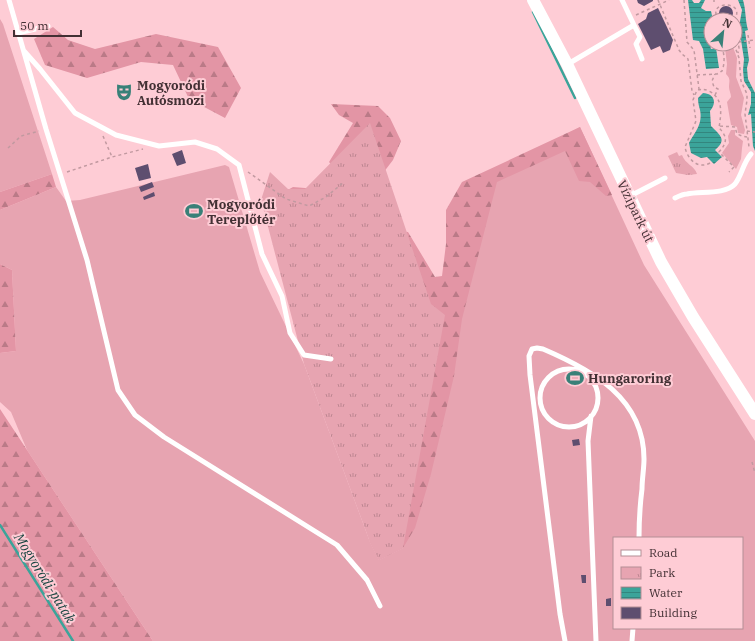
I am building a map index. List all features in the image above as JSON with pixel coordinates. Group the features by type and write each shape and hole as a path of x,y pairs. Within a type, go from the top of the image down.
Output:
{"street":[{"name":"Vízipark út","path":"533,0 567,64 664,268 693,317 755,414"}],"lane":[{"path":"9,0 46,129 87,260 118,390 135,415 164,436 337,545 367,580 380,606"},
{"path":"622,0 640,37 636,44 642,59"},
{"path":"567,64 634,25"},
{"path":"18,33 48,26"},
{"path":"23,51 40,69 75,113 116,135 159,146 195,142 217,149 239,165 262,254 282,296 290,333 304,355 331,359"},
{"path":"675,198 688,193 711,192 730,188 739,177 751,154"},
{"path":"629,197 665,178"},
{"path":"565,641 560,614 530,375 529,356 532,349 543,349 584,368 622,397 631,411 638,425 642,439 644,458 639,537"},
{"path":"591,416 584,422 575,426 556,424 548,418 543,411 540,402 540,392 544,383 550,376 558,371 567,369 577,370 585,374 592,381 596,389 596,408 591,416 588,441 596,641"},
{"path":"632,641 633,629"}],"path":[{"path":"658,0 679,50 688,59 692,91 694,95"},
{"path":"631,17 669,0"},
{"path":"684,0 687,42 694,50 699,90"},
{"path":"717,12 721,4 728,3 734,6 736,12"},
{"path":"748,35 750,48"},
{"path":"743,41 755,40"},
{"path":"698,75 715,74 722,71 724,62 723,52"},
{"path":"738,54 741,81 747,94 745,114 749,132 747,137 751,154"},
{"path":"714,95 718,89 712,85 715,74"},
{"path":"710,163 704,166 700,165 689,158 686,153 686,141 696,121 693,100 697,90 706,89 714,95 720,103 720,128 726,139 726,143 720,152 734,167 730,171"},
{"path":"99,125 112,156"},
{"path":"720,126 734,128 737,134 747,137"},
{"path":"8,148 21,136 46,129"},
{"path":"749,132 755,132"},
{"path":"59,171 69,172 112,156 159,146"},
{"path":"239,165 286,199 309,206 326,197 344,182"},
{"path":"752,462 755,473"}],"green space":[{"path":"0,19 3,24 52,174 0,192"},
{"path":"53,27 68,40 95,49 156,34 218,47 241,88 225,118 189,99 173,65 141,62 87,78 45,65 34,39"},
{"path":"726,52 735,52 737,58 736,77 744,98 741,115 745,130 744,134 738,133 737,127 731,125 727,102 731,97 729,79 726,74"},
{"path":"331,104 378,106 390,118 401,141 393,160 377,181 395,231 408,232 435,277 442,276 446,244 446,210 462,182 580,127 612,195 606,196 590,182 579,181 565,151 497,182 462,319 454,376 431,474 415,528 403,548 379,560 370,542 268,201 293,187 317,189 337,171 329,162 353,123 339,115"},
{"path":"370,123 431,304 445,315 403,548 379,560 370,542 304,364 261,200 270,172 288,189 305,189"},
{"path":"580,127 644,265 755,441 755,641 153,641 27,450 11,412 0,402 0,353 16,351 12,270 0,264 0,210 56,187 66,201 80,200 225,165 229,167 260,272 304,364 370,542 379,560 403,548 467,187"},
{"path":"731,130 735,130 735,135 743,141 741,159 736,169 722,153 729,143 728,136"},
{"path":"677,152 679,156 682,155 685,161 696,171 697,174 688,175 676,173 668,156"},
{"path":"52,174 56,187 0,210 0,192"},
{"path":"0,264 12,270 16,351 0,353"},
{"path":"0,409 153,641 0,641"}],"water":[{"path":"688,0 692,0 694,3 699,3 701,0 705,0 701,8 711,12 703,12 703,49 699,41 693,40"},
{"path":"738,0 743,0 748,30 745,31 749,60 747,68 748,79 755,93 755,151 753,146 751,114 748,115 751,104 751,92 744,81 742,10"},
{"path":"703,52 717,52 719,68 706,69"},
{"path":"703,93 710,95 714,99 714,105 710,111 711,126 720,135 722,141 719,147 715,150 722,157 714,164 707,157 701,158 691,153 689,143 699,124 701,115 698,98"}],"building":[{"path":"637,0 653,1 644,6 638,3"},
{"path":"726,6 733,12 719,12 721,8"},
{"path":"658,8 673,40 670,50 663,53 660,46 651,50 638,24 646,19 648,13"},
{"path":"182,150 186,163 177,166 172,154"},
{"path":"148,164 151,178 139,181 135,168"},
{"path":"152,182 154,187 141,192 139,187"},
{"path":"154,192 155,196 144,200 143,197"},
{"path":"579,439 580,445 573,446 572,440"},
{"path":"581,575 586,575 586,583 582,583"},
{"path":"611,598 611,606 606,606 606,599"}],"waterway":[{"path":"533,12 575,98"},
{"name":"Mogyoródi-patak","path":"0,525 73,641"}],"place":[{"name":"Mogyoródi Autósmozi","path":"124,92"},
{"name":"Mogyoródi Tereplőtér","path":"194,211"},
{"name":"Hungaroring","path":"575,378"}]}
